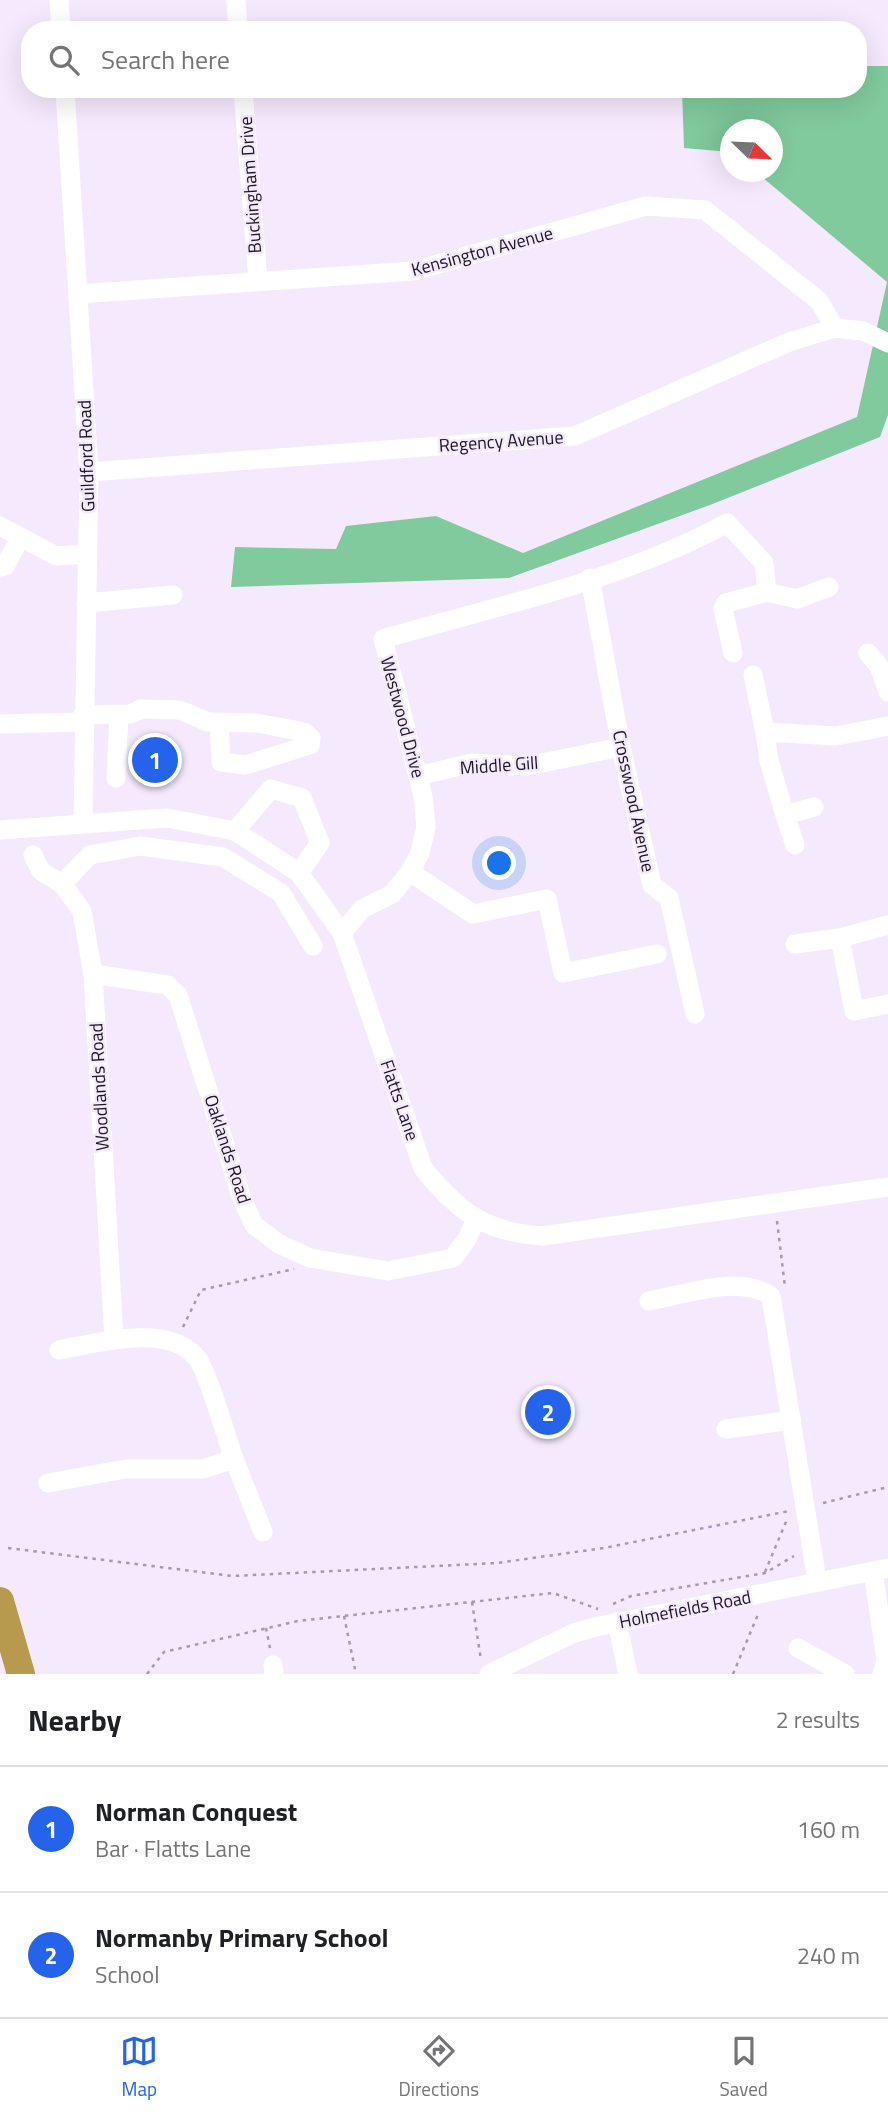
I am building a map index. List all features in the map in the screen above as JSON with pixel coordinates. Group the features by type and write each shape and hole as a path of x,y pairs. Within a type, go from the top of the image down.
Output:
{"highway":[{"path":"0,1601 21,1674"}],"street":[{"path":"59,0 60,21"},
{"path":"236,0 237,21"},
{"name":"Guildford Road","path":"66,98 89,472 83,823"},
{"name":"Buckingham Drive","path":"244,98 258,281"},
{"name":"Kensington Avenue","path":"78,294 413,271 646,205 705,210 819,302 835,328"},
{"name":"Regency Avenue","path":"89,472 575,436 789,342 835,328 863,331 888,344"},
{"path":"590,578 688,545 727,523 764,563 767,592"},
{"path":"0,526 56,556 87,554"},
{"path":"0,567 5,566 20,538"},
{"name":"Crosswood Avenue","path":"590,578 621,747 652,884 669,898 695,1014"},
{"name":"Westwood Drive","path":"342,933 362,909 392,894 410,873 420,853 426,827 418,776 383,639 590,578"},
{"path":"733,653 724,605 767,592 797,599 829,587"},
{"path":"86,603 173,595"},
{"path":"868,653 879,666 888,691"},
{"path":"753,675 769,761 795,845"},
{"path":"0,724 131,715 141,709 180,710 201,720 219,723"},
{"path":"116,778 119,715"},
{"path":"765,733 836,736 888,726"},
{"name":"Middle Gill","path":"418,776 472,763 527,766 621,747"},
{"path":"235,831 271,789 302,798 320,843 299,873"},
{"path":"785,815 814,807"},
{"name":"Flatts Lane","path":"0,830 167,818 235,831 299,873 342,933 423,1168 448,1199 476,1219 513,1234 542,1236 888,1187"},
{"path":"192,853 197,824"},
{"path":"62,884 90,855 140,846 223,856 281,892 313,946"},
{"name":"Woodlands Road","path":"33,855 41,872 62,884 82,911 93,974 114,1339"},
{"path":"410,873 473,914 547,899 563,973 657,954"},
{"path":"794,944 840,938 888,925"},
{"path":"840,938 854,1011 888,1004"},
{"name":"Oaklands Road","path":"93,974 167,985 178,995 242,1199 254,1225 279,1244 310,1258 388,1271 439,1263 453,1258 467,1239 476,1219"},
{"path":"649,1301 748,1286 771,1296 817,1581"},
{"path":"60,1350 114,1339 147,1337 175,1343 198,1360 263,1532"},
{"path":"726,1429 792,1420"},
{"path":"48,1483 126,1468 203,1469 234,1459"},
{"path":"881,1570 885,1665"},
{"name":"Holmefields Road","path":"485,1668 574,1633 610,1612 881,1570"},
{"path":"610,1612 628,1674"},
{"path":"798,1648 845,1674"}],"path":[{"path":"774,1310 787,1299 775,1204"},
{"path":"175,1343 201,1290 302,1267 310,1258"},
{"path":"8,1548 232,1576 498,1563 604,1548 805,1507 888,1487"},
{"path":"574,1633 631,1596 765,1573 812,1546"},
{"path":"147,1674 164,1652 298,1622 553,1593 610,1612"},
{"path":"472,1602 485,1668"},
{"path":"344,1616 355,1674"}],"green space":[{"path":"867,66 888,66 888,415 880,437 710,505 509,578 231,587 235,547 336,549 346,526 436,516 523,553 857,417 887,282 768,182 783,182 783,119 720,119 720,151 684,148 682,98 867,98"}],"place":[{"name":"Norman Conquest","path":"155,760"},
{"name":"Normanby Primary School","path":"548,1412"}]}
